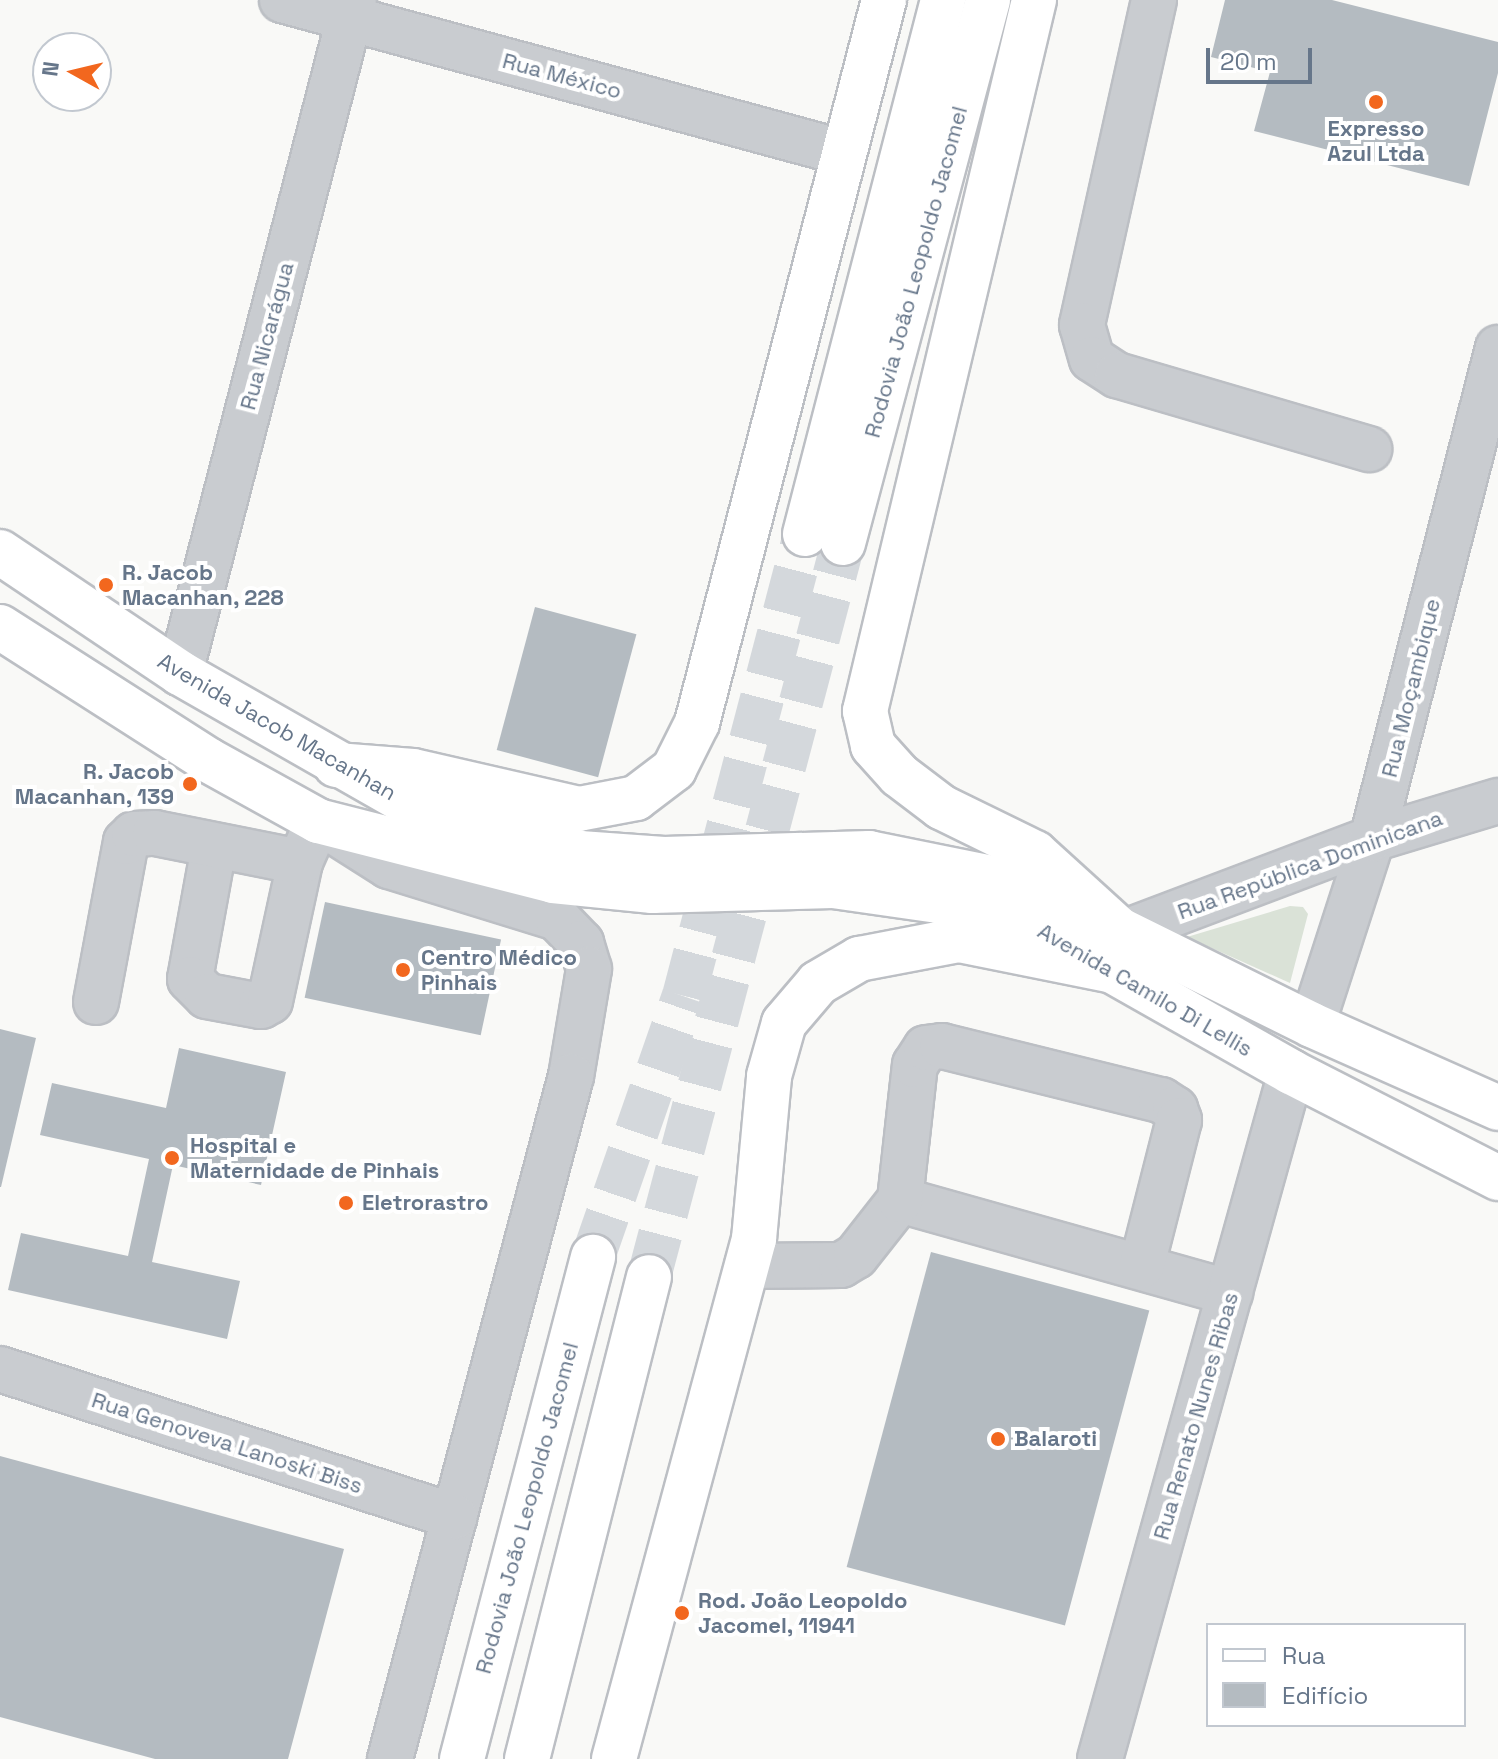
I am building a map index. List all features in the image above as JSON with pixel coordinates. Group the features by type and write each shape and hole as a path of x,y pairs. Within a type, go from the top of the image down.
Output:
{"main road":[{"path":"336,765 413,771 579,809 636,798 674,769 697,723 841,152 884,0"},
{"name":"Rodovia João Leopoldo Jacomel","path":"943,0 824,538 988,0"},
{"path":"1034,0 867,694 867,729 873,746 899,775 941,807 1035,853 1115,951"},
{"name":"Avenida Jacob Macanhan","path":"0,552 180,673 336,765 403,800 526,840 580,853 720,873"},
{"name":"Avenida Jacob Macanhan","path":"0,627 208,760 318,821 553,881 652,891 720,873"},
{"name":"Avenida Camilo Di Lellis","path":"720,873 938,901 1026,922 1115,951 1312,1025 1498,1108"},
{"path":"614,1759 747,1266 756,1224 769,1076 784,1023 818,983 859,959 959,940 1115,951"},
{"name":"Avenida Camilo Di Lellis","path":"1115,951 1291,1072 1498,1178"},
{"name":"Rodovia João Leopoldo Jacomel","path":"462,1759 593,1257"},
{"path":"527,1759 649,1277"}],"street":[{"name":"Rua México","path":"282,0 351,9 841,152"},
{"path":"1154,0 1082,325 1092,359 1117,375 1369,449"},
{"name":"Rua Nicarágua","path":"180,673 351,9"},
{"name":"Rua Moçambique","path":"1312,1025 1372,839 1498,348"},
{"name":"Rua República Dominicana","path":"1115,951 1372,839 1498,801"},
{"path":"214,847 190,979 207,996 261,1006 270,1001 278,981 300,862 318,821 389,866 557,918 581,943 589,969 571,1076 390,1759"},
{"path":"96,1002 126,842 134,834 155,833 300,862"},
{"path":"747,1266 841,1265 856,1256 900,1200 915,1065 926,1048 942,1046 1161,1100 1175,1109 1179,1120 1142,1265"},
{"name":"Rua Renato Nunes Ribas","path":"1100,1759 1291,1072"},
{"path":"900,1200 1142,1265 1230,1293"},
{"name":"Rua Genoveva Lanoski Biss","path":"0,1369 455,1517"}],"shaded area":[{"path":"1290,906 1303,907 1308,914 1290,983 1187,937"}],"building":[{"name":"Expresso Azul Ltda","path":"1225,0 1332,0 1498,42 1498,73 1469,186 1254,131 1270,72 1211,57"},
{"path":"535,607 636,634 598,777 497,750"},
{"name":"Centro Médico Pinhais","path":"325,902 501,939 481,1035 305,998"},
{"path":"0,1029 36,1038 1,1187 0,1187"},
{"path":"179,1048 286,1072 261,1185 173,1165 152,1262 240,1281 227,1339 8,1290 21,1233 128,1256 149,1159 40,1135 52,1083 166,1108"},
{"name":"Balaroti","path":"931,1252 1149,1310 1065,1625 847,1567"},
{"path":"0,1456 344,1549 288,1759 155,1759 0,1717"}],"tunnel":[{"path":"593,1257 684,996 805,534"},
{"path":"649,1277 843,543"}],"place":[{"name":"Expresso Azul Ltda","path":"1376,102"},
{"name":"R. Jacob Macanhan, 228","path":"106,585"},
{"name":"R. Jacob Macanhan, 139","path":"190,784"},
{"name":"Centro Médico Pinhais","path":"403,970"},
{"name":"Hospital e Maternidade de Pinhais","path":"172,1158"},
{"name":"Eletrorastro","path":"346,1203"},
{"name":"Balaroti","path":"998,1439"},
{"name":"Rod. João Leopoldo Jacomel, 11941","path":"682,1613"}]}
